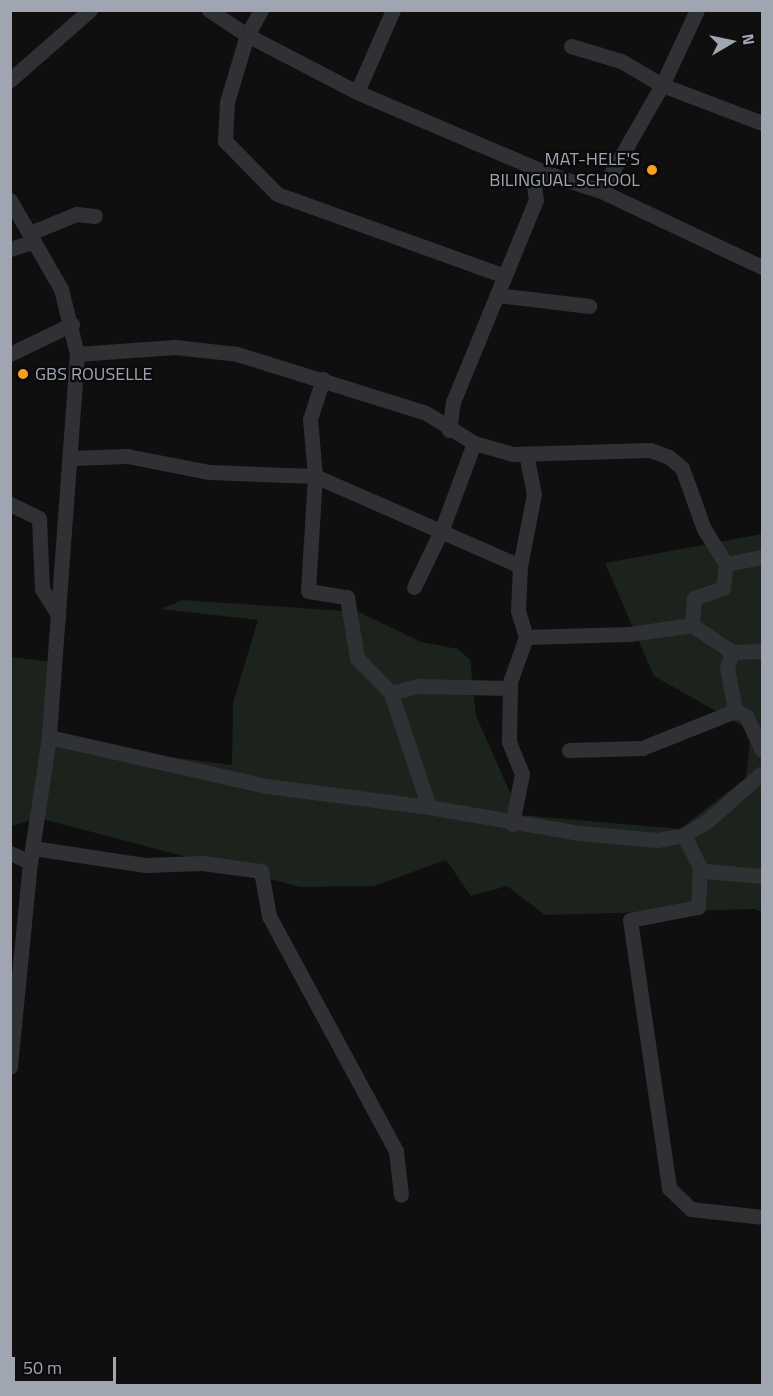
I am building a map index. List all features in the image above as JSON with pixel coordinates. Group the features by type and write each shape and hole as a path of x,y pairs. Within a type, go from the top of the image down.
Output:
{"street":[{"path":"10,80 90,10"},
{"path":"209,10 247,35 357,92 552,175 601,191 762,267"},
{"path":"261,10 247,35 227,102 225,141 277,194 505,276"},
{"path":"357,92 393,10"},
{"path":"601,191 662,85 697,10"},
{"path":"571,46 621,61 662,85 762,123"},
{"path":"449,430 453,402 536,200 533,178 552,175"},
{"path":"10,200 61,289 72,324 77,354 49,737 16,980 10,1067"},
{"path":"10,249 76,214 95,216"},
{"path":"497,295 589,306"},
{"path":"10,354 72,324"},
{"path":"77,354 175,347 237,354 426,413 449,430 474,443 526,454 650,450 669,456 682,468 704,529 726,564 723,588 694,598 692,625"},
{"path":"323,379 310,419 315,476 308,591 347,597 357,658 391,693 429,807"},
{"path":"426,413 453,402"},
{"path":"414,587 442,528 474,443"},
{"path":"512,824 522,774 509,742 510,688 526,637 518,611 520,566 534,494 526,454"},
{"path":"70,458 127,456 209,472 315,476 442,528 520,566"},
{"path":"10,504 39,518 42,589 58,615"},
{"path":"726,564 762,557"},
{"path":"526,637 628,634 692,625 732,652 762,651"},
{"path":"732,652 727,667 735,711"},
{"path":"391,693 418,686 510,688"},
{"path":"569,750 642,748 735,711 746,716 762,750"},
{"path":"49,737 266,786 429,807 512,824 646,839 684,835 706,822 762,773"},
{"path":"684,835 699,868 698,907 630,920 669,1188 691,1209 762,1217"},
{"path":"10,853 146,865 202,863 261,871 269,916 396,1151 401,1195"},
{"path":"699,868 762,876"}],"shaded area":[{"path":"762,534 762,912 755,909 545,915 507,886 471,896 446,860 374,886 300,887 39,818 11,826 11,657 51,662 49,737 90,747 232,765 233,703 258,620 161,609 183,600 359,612 421,642 458,649 470,660 476,716 520,815 680,829 746,778 751,731 654,676 605,563"}],"place":[{"name":"MAT-HELE'S BILINGUAL SCHOOL","path":"652,170"},
{"name":"GBS ROUSELLE","path":"23,374"}]}
